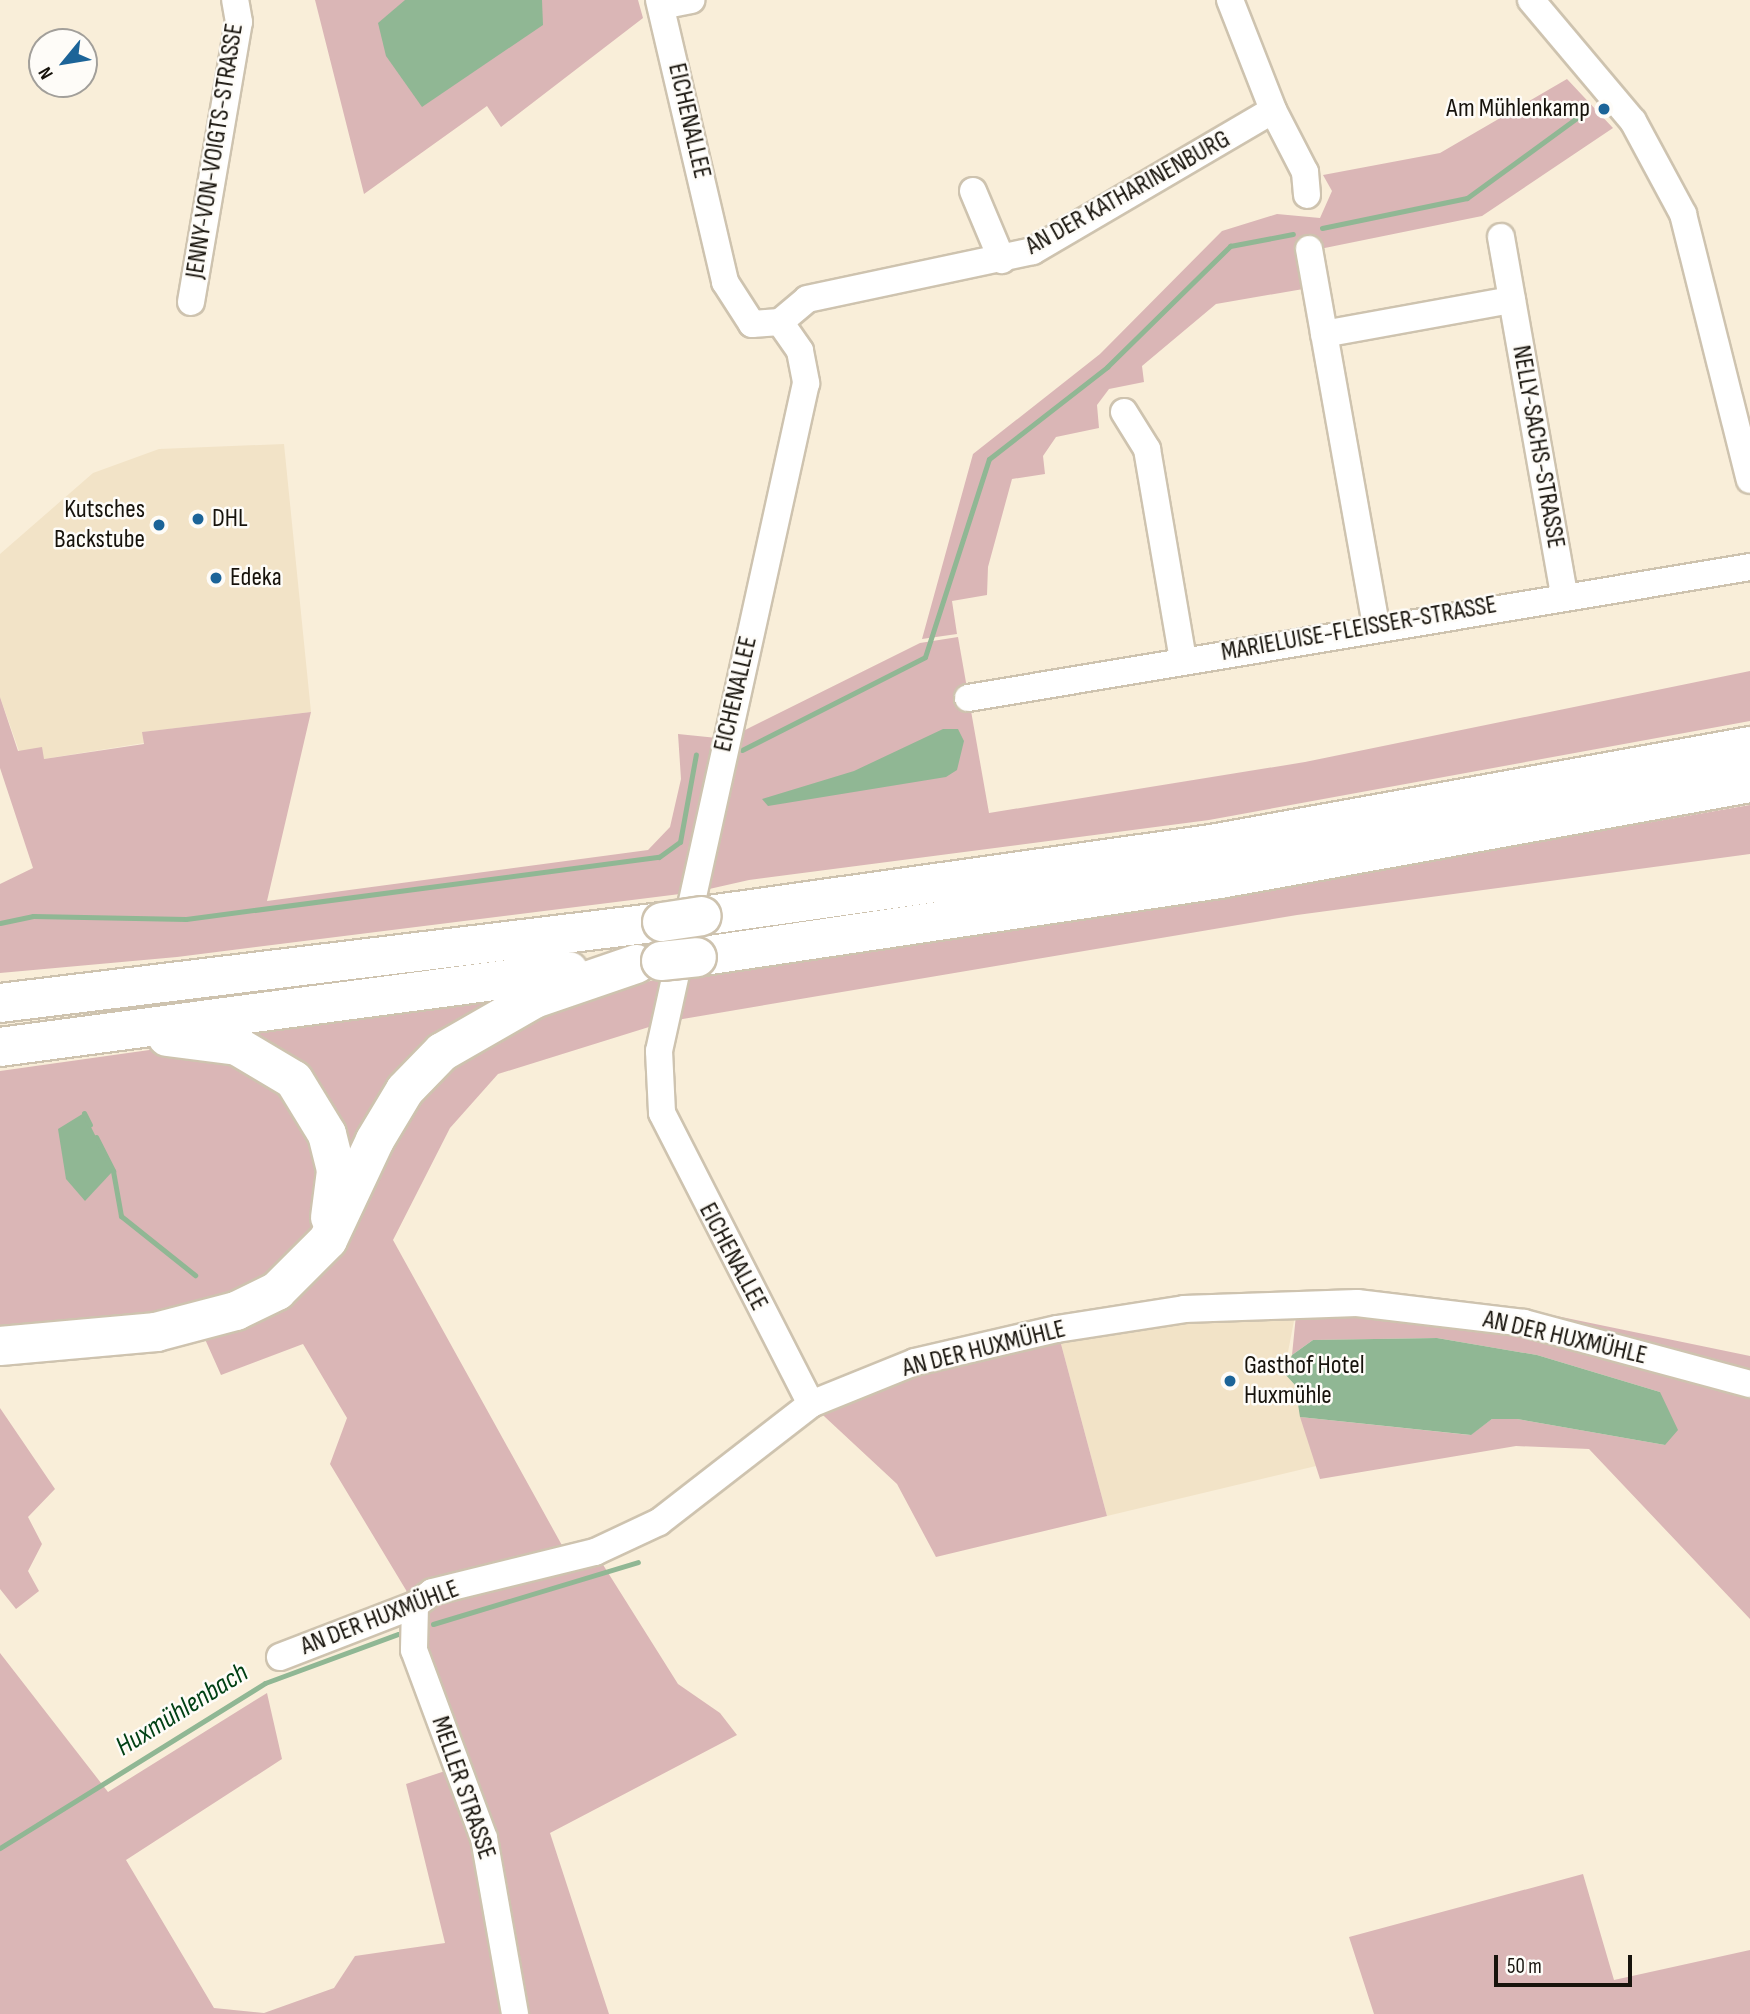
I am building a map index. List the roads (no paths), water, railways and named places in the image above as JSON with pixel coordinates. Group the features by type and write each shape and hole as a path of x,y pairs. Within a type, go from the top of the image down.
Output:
{"highway":[{"path":"0,1003 662,922 1211,844 1750,746"},
{"path":"0,1047 393,990 665,961 1220,879 1750,783"},
{"path":"0,1346 119,1338 236,1311 277,1291 328,1240 381,1130 405,1090 442,1052 534,999 665,961"},
{"path":"95,1033 237,1046 294,1080 327,1134 336,1171 328,1240"}],"street":[{"name":"JENNY-VON-VOIGTS-STRASSE","path":"191,302 239,22 235,0"},
{"path":"660,3 691,0"},
{"path":"1230,0 1272,110 1305,172 1307,195"},
{"path":"1531,0 1633,121 1678,202 1750,480"},
{"name":"EICHENALLEE","path":"660,3 725,282 752,324 779,322 800,351 806,383 659,1051 663,1113 811,1404"},
{"name":"AN DER KATHARINENBURG","path":"779,322 807,299 1002,260 1032,251 1272,110"},
{"path":"974,191 1002,260"},
{"name":"NELLY-SACHS-STRASSE","path":"1500,237 1564,594"},
{"path":"1309,249 1376,627"},
{"path":"1324,334 1512,300"},
{"path":"1124,412 1147,449 1183,659"},
{"name":"MARIELUISE-FLEISSER-STRASSE","path":"968,698 1564,594 1750,567"},
{"name":"AN DER HUXMÜHLE","path":"280,1657 415,1605 432,1592 596,1552 659,1522 811,1404 915,1362 1057,1329 1184,1309 1357,1303 1524,1322 1750,1384"},
{"name":"MELLER STRASSE","path":"415,1605 414,1650 484,1838 515,2014"}],"waterway":[{"path":"1322,228 1467,198 1578,117"},
{"path":"742,750 925,657 989,459 1107,367 1230,246 1293,234"},
{"path":"0,923 33,916 186,919 659,857 680,842 696,754"},
{"path":"84,1113 90,1125"},
{"path":"96,1137 113,1171 121,1216 195,1275"},
{"name":"Huxmühlenbach","path":"433,1624 638,1562"},
{"name":"Huxmühlenbach","path":"0,1848 265,1683 398,1634"}],"place":[{"name":"Am Mühlenkamp","path":"1604,109"},
{"name":"DHL","path":"198,519"},
{"name":"Kutsches Backstube","path":"159,525"},
{"name":"Edeka","path":"216,578"},
{"name":"Gasthof Hotel Huxmühle","path":"1230,1381"}]}
